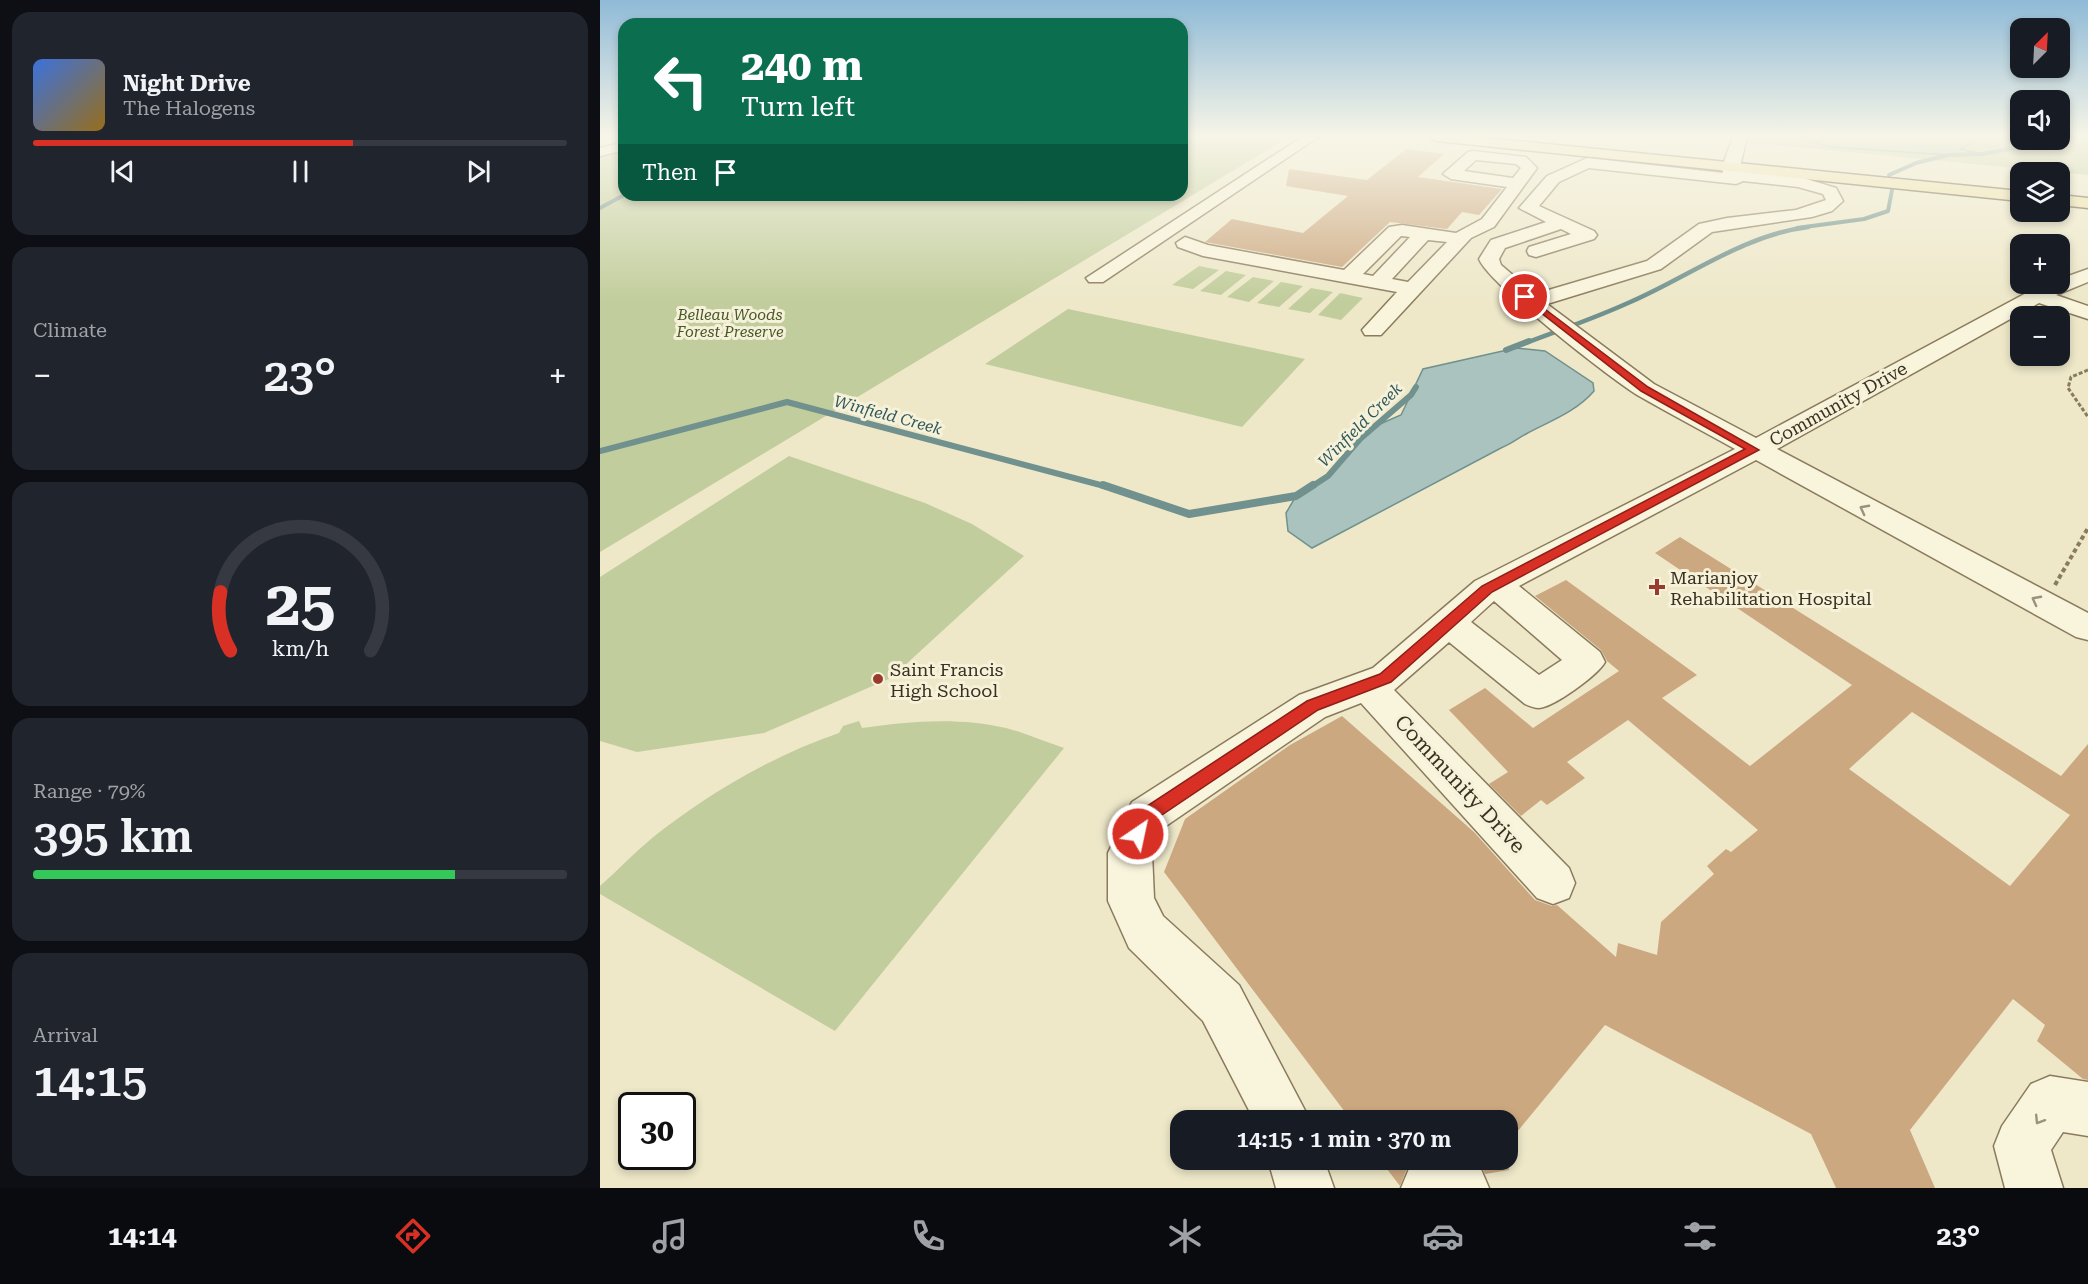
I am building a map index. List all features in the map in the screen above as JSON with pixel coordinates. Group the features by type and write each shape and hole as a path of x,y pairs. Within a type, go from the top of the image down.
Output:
{"main road":[{"path":"1986,192 2010,195"},
{"path":"2070,201 2088,203"}],"street":[{"path":"1096,278 1225,192"},
{"path":"1373,330 1460,239 1488,223 1511,192"},
{"path":"1540,192 1528,208 1588,235 1519,250 1498,244 1491,254 1491,265 1532,302 1645,389 1754,450 2088,628"},
{"path":"1532,302 1565,290 1643,270 1664,260 1689,237 1706,228 1806,213 1827,207 1835,201 1831,192"},
{"path":"1519,250 1509,232 1515,222 1539,213"},
{"path":"1187,217 1199,234 1203,250 1412,289"},
{"path":"1519,250 1562,223"},
{"path":"1348,277 1392,233 1402,230 1460,239"},
{"path":"1377,283 1424,233"},
{"path":"1151,240 1199,234"},
{"name":"Community Drive","path":"1278,1110 1221,1003 1146,932 1131,901 1130,853 1147,815 1312,706 1386,678 1447,622 1496,584 1754,450 2037,296 2088,275"},
{"path":"2037,296 2088,313"},
{"path":"1447,622 1538,694 1587,662 1496,584"},
{"name":"Community Drive","path":"1367,685 1553,883"},
{"path":"2034,1188 2022,1146 2050,1103 2088,1109"},
{"path":"1299,1170 1305,1188"}],"path":[{"path":"2088,370 2071,377 2068,388 2088,417"},
{"path":"2035,600 2057,583 2088,528"}],"green space":[{"name":"Belleau Woods Forest Preserve","path":"600,192 618,192 618,201 1183,201 600,552"},
{"name":"Belleau Woods Forest Preserve","path":"1188,192 1197,192 1188,198"},
{"path":"1199,266 1219,270 1193,289 1172,285"},
{"path":"1226,271 1246,275 1221,295 1200,291"},
{"path":"1253,277 1274,281 1249,302 1227,297"},
{"path":"1281,282 1303,286 1279,307 1257,303"},
{"path":"1311,288 1333,292 1310,313 1288,309"},
{"path":"1340,293 1363,298 1341,320 1318,315"},
{"path":"1068,309 1305,359 1242,427 985,364"},
{"path":"789,456 925,503 972,524 1024,556 891,678 764,733 637,752 600,741 600,577"},
{"path":"859,721 862,728 934,721 971,722 1013,730 1064,748 835,1031 600,894 600,886 651,839 694,807 764,765 839,733 843,726"}],"water":[{"path":"1516,348 1545,351 1593,383 1594,391 1562,416 1312,548 1288,531 1286,513 1296,496 1328,476 1373,427 1401,415 1423,369"}],"building":[{"path":"1326,192 1499,192 1479,215 1462,212 1447,229 1390,222 1342,267 1205,242 1232,219 1303,233 1348,196"},
{"path":"1680,537 2061,776 2088,744 2088,1080 2083,1079 2037,1041 2045,1025 2013,999 1910,1130 1935,1188 1836,1188 1811,1134 1605,1025 1518,1131 1518,1110 1343,1110 1164,872 1185,819 1290,745 1342,716 1474,832 1535,900 1552,906 1557,905 1616,957 1618,943 1657,955 1661,922 1714,874 1707,866 1726,849 1731,852 1758,830 1628,720 1567,762 1585,778 1547,805 1541,800 1521,816 1489,784 1508,772 1449,710 1485,688 1533,728 1619,671 1607,661 1601,650 1535,596 1566,580 1697,675 1662,698 1750,766 1852,685 1655,553","holes":["1912,712 2070,815 2010,886 1849,769"]},
{"path":"1388,1170 1406,1170 1400,1186"},
{"path":"1483,1170 1509,1170 1485,1174"}],"waterway":[{"name":"Winfield Creek","path":"1797,228 1864,219 1888,211 1892,192"},
{"name":"Winfield Creek","path":"600,208 618,198"},
{"name":"Winfield Creek","path":"1526,343 1628,303 1738,248 1784,232 1808,227"},
{"name":"Winfield Creek","path":"1506,350 1529,341"},
{"name":"Winfield Creek","path":"1311,487 1328,476 1360,439 1411,395 1416,387"},
{"name":"Winfield Creek","path":"600,451 787,402 1108,487"},
{"name":"Winfield Creek","path":"1103,485 1189,514 1296,496 1313,485"}],"place":[{"name":"Marianjoy Rehabilitation Hospital","path":"1657,587"},
{"name":"Saint Francis High School","path":"878,679"}],"route":[{"path":"1138,834 1147,815 1312,706 1386,678 1487,589 1754,450 1645,389 1525,297"}]}
